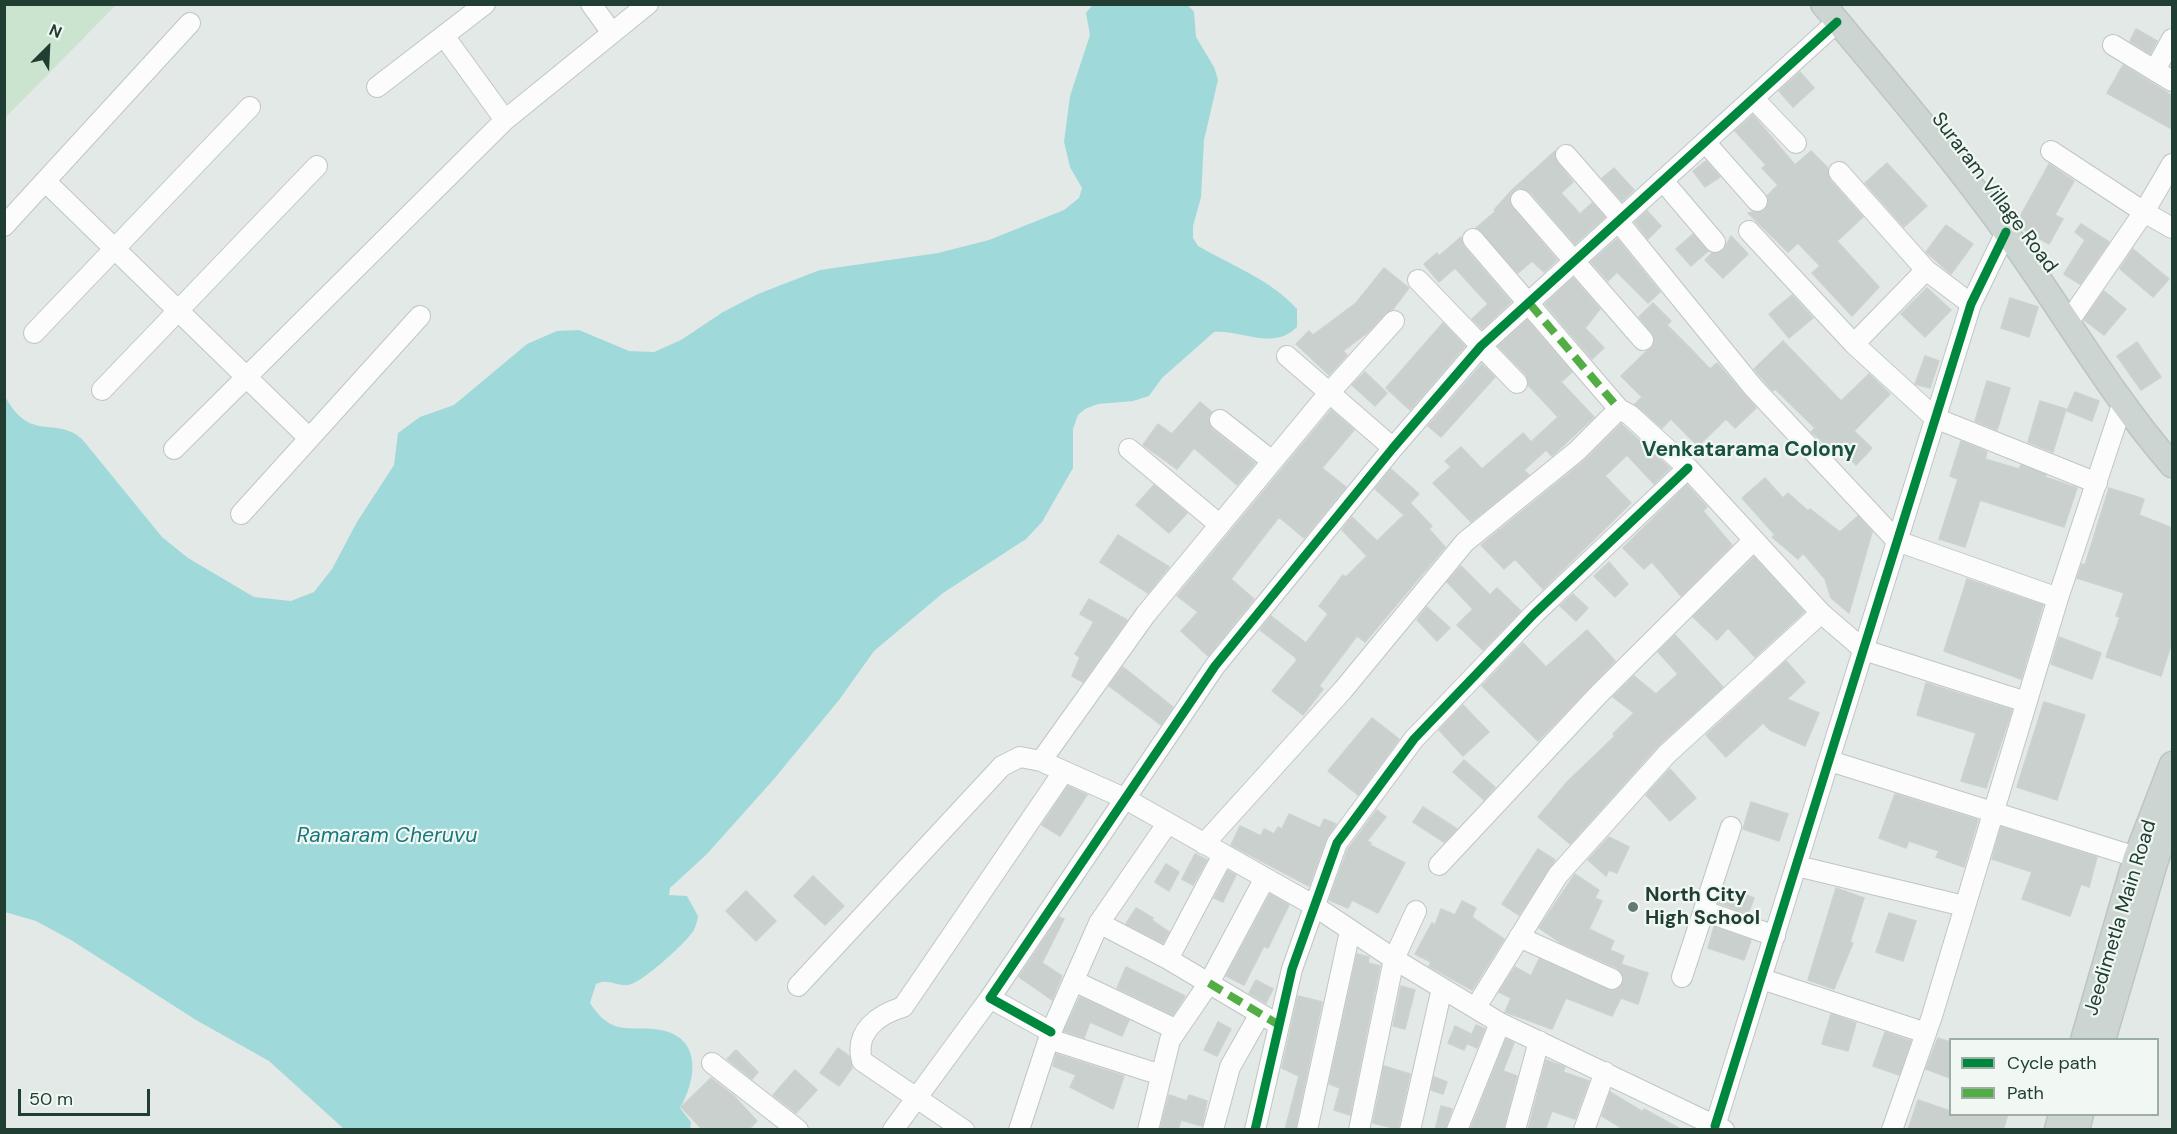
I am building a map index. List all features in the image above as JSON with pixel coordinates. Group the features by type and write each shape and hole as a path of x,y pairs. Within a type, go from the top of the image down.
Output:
{"main road":[{"name":"Suraram Village Road","path":"1830,13 2006,232 2067,324 2172,465"},
{"name":"Jeedimetla Main Road","path":"2084,1038 2136,857 2172,764"},
{"name":"Jeedimetla Main Road","path":"2104,1038 2172,813"}],"street":[{"path":"377,87 485,4"},
{"path":"591,4 612,33"},
{"path":"174,449 505,120 648,4"},
{"path":"893,1130 990,999 1215,666 1393,448 1481,346 1754,99 1830,13"},
{"path":"4,226 190,23"},
{"path":"444,36 505,120"},
{"path":"2155,70 2172,39"},
{"path":"2113,45 2172,81"},
{"path":"1754,99 1796,143"},
{"path":"34,333 250,107"},
{"path":"1705,142 1757,201"},
{"path":"2050,151 2172,228"},
{"path":"1566,155 1753,387 1897,541 2058,598"},
{"path":"2067,324 2144,212 2172,164"},
{"path":"102,390 317,166"},
{"path":"1839,172 1926,270 1971,304"},
{"path":"1663,181 1715,242"},
{"path":"45,182 116,248 309,438"},
{"path":"1521,200 1643,340"},
{"path":"1749,231 1854,344 1935,418 2097,483"},
{"path":"798,986 1002,766 1020,758 1041,761 1124,798 1313,905 1394,959 1500,1023 1719,1127 1775,936 1971,304 2006,232"},
{"path":"1473,239 1620,409 1630,415 1688,468 1821,613 1864,650 2026,702"},
{"path":"1854,344 1926,270"},
{"path":"1418,280 1517,383"},
{"path":"241,514 420,316"},
{"path":"1041,761 1146,614 1329,393 1394,321"},
{"path":"1287,356 1393,448"},
{"path":"1892,1130 1926,1033 1995,813 2058,598 2123,402"},
{"path":"1204,844 1343,690 1465,542 1577,451 1620,409"},
{"path":"1220,420 1272,461"},
{"path":"1129,449 1220,525"},
{"path":"1255,1130 1292,969 1337,843 1413,739 1534,614 1688,468"},
{"path":"1439,866 1598,695 1754,540"},
{"path":"1476,1007 1558,875 1667,754 1821,613"},
{"path":"1830,761 2136,857"},
{"path":"964,1130 862,1061 865,1032 883,1013 903,1006 1064,771"},
{"path":"1019,1130 1050,1035 1099,923 1167,824"},
{"path":"1682,977 1731,827"},
{"path":"1168,959 1223,855"},
{"path":"1797,866 1964,906"},
{"path":"1148,1130 1170,1040 1209,983 1265,878"},
{"path":"1359,1130 1394,959 1416,910"},
{"path":"1704,911 1775,936"},
{"path":"1099,923 1168,959 1279,1025"},
{"path":"1307,1130 1350,931"},
{"path":"1520,937 1612,979"},
{"path":"1762,979 1926,1033"},
{"path":"1074,981 1177,1030"},
{"path":"1410,1130 1442,988"},
{"path":"990,999 1050,1035 1161,1074"},
{"path":"1213,1130 1230,1067 1260,1014"},
{"path":"1457,1130 1500,1023"},
{"path":"1515,1130 1539,1041"},
{"path":"712,1063 798,1130"},
{"path":"1584,1130 1605,1072"}],"green space":[{"path":"4,5 116,5 5,118"}],"water":[{"name":"Ramaram Cheruvu","path":"1093,4 1188,5 1194,12 1196,37 1214,67 1218,80 1204,140 1201,197 1193,226 1193,238 1198,246 1263,281 1287,299 1297,309 1297,327 1288,334 1268,339 1214,332 1162,378 1149,396 1133,401 1098,404 1085,409 1078,415 1073,429 1073,468 1042,522 1026,539 943,593 874,651 839,700 774,779 706,855 670,888 669,895 687,896 698,916 694,930 683,944 634,983 623,985 600,982 596,984 590,1003 607,1022 624,1028 665,1031 677,1036 685,1044 690,1053 692,1075 680,1108 691,1122 690,1129 344,1129 269,1061 196,1020 71,940 36,921 5,912 5,396 14,411 24,420 72,432 82,439 162,537 188,558 254,597 291,601 314,592 332,569 357,522 394,465 398,433 420,417 454,405 527,344 557,331 579,330 629,351 654,352 681,340 723,312 758,294 820,270 938,253 989,240 1064,210 1079,198 1082,188 1070,167 1064,142 1070,96 1090,35 1086,13"}],"building":[{"path":"2136,29 2157,41 2150,54 2130,41"},
{"path":"2123,65 2172,96 2172,129 2107,93"},
{"path":"1800,72 1814,88 1793,107 1779,91"},
{"path":"1753,115 1795,165 1811,151 1828,168 1830,180 1863,217 1837,241 1879,287 1852,316 1812,273 1820,266 1798,243 1788,252 1748,213 1765,210 1768,204 1767,196 1778,185 1762,168 1766,165 1735,131"},
{"path":"1555,151 1557,162 1573,182 1561,193 1580,214 1592,203 1605,217 1575,244 1530,192 1519,188 1514,191 1510,197 1512,207 1557,260 1544,272 1532,261 1518,273 1476,228 1496,211 1494,210 1513,189"},
{"path":"1706,161 1720,177 1705,187 1693,171"},
{"path":"1887,163 1927,206 1904,227 1865,183"},
{"path":"2049,164 2074,181 2055,215 2063,219 2049,244 2021,228 2017,222"},
{"path":"1614,168 1634,190 1622,201 1602,178"},
{"path":"1647,211 1661,226 1648,239 1635,222"},
{"path":"2081,224 2109,242 2080,284 2064,274 2085,240 2075,232"},
{"path":"1946,225 1973,244 1951,274 1926,252"},
{"path":"1693,234 1708,251 1691,266 1676,249"},
{"path":"1731,236 1748,254 1723,278 1705,260 1712,253 1723,251"},
{"path":"1461,237 1464,247 1511,302 1482,329 1472,319 1488,304 1455,268 1439,282 1424,264 1437,253 1439,256"},
{"path":"1617,239 1660,292 1648,303 1617,272 1608,281 1591,262"},
{"path":"2133,249 2169,279 2153,297 2120,269"},
{"path":"1384,268 1409,288 1393,309 1343,351 1347,355 1329,375 1296,344 1309,331 1313,335 1356,303"},
{"path":"1573,278 1600,309 1585,328 1604,348 1592,359 1545,304"},
{"path":"1927,288 1951,310 1925,337 1901,314"},
{"path":"2104,291 2126,309 2104,335 2084,320"},
{"path":"1792,295 1813,318 1789,338 1769,314"},
{"path":"2010,298 2038,307 2029,337 2001,328"},
{"path":"1653,303 1671,321 1667,325 1710,369 1717,363 1756,408 1735,428 1726,419 1698,446 1671,419 1662,428 1635,404 1642,397 1621,376 1654,344 1652,333 1639,317"},
{"path":"1527,320 1572,372 1561,382 1594,417 1552,456 1546,450 1524,470 1529,475 1471,522 1433,483 1451,467 1445,461 1461,447 1482,469 1523,433 1531,442 1558,417 1529,386 1526,375 1498,346"},
{"path":"1443,323 1465,346 1410,410 1386,388"},
{"path":"1783,341 1841,401 1869,374 1890,394 1854,431 1872,448 1856,465 1839,447 1834,453 1811,432 1815,428 1775,389 1773,391 1754,369"},
{"path":"2137,342 2161,377 2141,390 2117,356"},
{"path":"1925,356 1939,361 1930,388 1915,384"},
{"path":"1482,364 1495,377 1441,437 1428,426"},
{"path":"1365,372 1387,393 1375,406 1352,385"},
{"path":"1987,381 2010,388 1997,430 1975,421"},
{"path":"2075,392 2099,401 2092,421 2067,411"},
{"path":"2040,401 2066,409 2053,452 2028,442"},
{"path":"1200,402 1212,412 1208,419 1212,429 1255,463 1237,485 1194,448 1177,469 1143,445 1158,424 1172,434"},
{"path":"1331,410 1354,430 1322,468 1346,487 1304,538 1279,517 1231,579 1254,599 1208,656 1181,631 1198,612 1177,596"},
{"path":"1621,424 1670,468 1654,484 1627,455 1605,476 1631,503 1543,589 1515,559 1504,569 1481,545 1585,460"},
{"path":"1961,441 1987,452 1985,459 2019,469 2021,465 2046,475 2045,477 2077,488 2064,527 1980,500 1965,547 1939,539 1958,479 1950,476"},
{"path":"1391,469 1419,494 1410,503 1432,526 1429,529 1445,547 1365,642 1357,636 1319,686 1323,689 1303,715 1272,691 1297,660 1260,630 1271,616 1306,643 1328,614 1319,606 1343,575 1346,577 1367,556 1342,530 1352,517 1377,541 1404,515 1375,489"},
{"path":"1765,478 1783,498 1788,493 1808,511 1810,509 1840,532 1858,516 1872,532 1849,613 1831,598 1825,579 1803,553 1798,559 1772,537 1775,535 1742,498"},
{"path":"1154,485 1187,513 1169,533 1136,505"},
{"path":"1687,485 1707,507 1703,511 1732,545 1681,596 1652,562 1644,569 1623,548"},
{"path":"2109,488 2144,499 2139,515 2172,528 2172,642 2161,676 2106,657 2120,617 2116,616 2124,593 2077,578 2082,564 2085,565"},
{"path":"1118,535 1169,567 1148,593 1100,562"},
{"path":"1754,557 1804,612 1755,657 1728,628 1717,640 1693,617"},
{"path":"1609,562 1628,584 1615,597 1594,576"},
{"path":"1461,566 1490,595 1497,588 1521,611 1483,650 1457,625 1473,609 1447,582"},
{"path":"1967,579 2043,605 2021,679 1944,651"},
{"path":"1573,594 1588,608 1576,621 1560,606"},
{"path":"1089,599 1127,620 1083,682 1072,676 1080,657 1075,654 1094,622 1080,614"},
{"path":"1427,607 1450,628 1437,641 1417,620"},
{"path":"1587,630 1615,661 1538,741 1482,686 1523,643 1546,667"},
{"path":"1675,635 1723,687 1658,746 1570,844 1538,817 1567,782 1615,736 1613,734 1634,713 1613,697 1634,676 1656,694 1678,674 1658,652"},
{"path":"2059,637 2101,653 2092,679 2051,664"},
{"path":"1786,661 1805,682 1787,699 1819,713 1805,746 1770,730 1763,723 1726,757 1706,735"},
{"path":"1123,667 1173,707 1161,725 1109,686"},
{"path":"1926,683 2012,710 1986,788 1961,781 1976,733 1917,715"},
{"path":"2044,702 2085,715 2057,800 2017,787"},
{"path":"1463,705 1489,732 1463,756 1439,730"},
{"path":"1372,718 1399,739 1358,795 1328,771"},
{"path":"1464,760 1495,787 1484,800 1453,772"},
{"path":"1670,769 1696,798 1670,821 1646,795"},
{"path":"1068,786 1087,795 1060,836 1042,825"},
{"path":"1895,794 1978,820 1964,867 1936,857 1939,851 1909,841 1906,848 1879,838"},
{"path":"1751,802 1788,814 1779,841 1743,829"},
{"path":"1423,807 1457,829 1444,842 1413,822"},
{"path":"1377,810 1386,817 1367,841 1371,843 1370,845 1405,863 1378,913 1352,900 1348,908 1329,900 1348,849"},
{"path":"1289,814 1320,828 1324,819 1336,824 1326,839 1309,886 1231,845 1240,826 1261,836 1264,829 1274,834 1278,827 1282,829"},
{"path":"2001,827 2097,857 2089,887 2081,884 2070,916 2022,899 2032,872 1992,859"},
{"path":"1609,837 1629,847 1617,873 1609,870 1606,876 1588,860"},
{"path":"1538,849 1555,860 1519,915 1502,904"},
{"path":"1195,854 1207,860 1193,885 1182,879"},
{"path":"1166,864 1179,872 1169,891 1155,882"},
{"path":"1228,871 1236,875 1223,902 1214,898"},
{"path":"1575,874 1599,890 1595,898 1602,901 1589,929 1614,941 1610,950 1624,956 1621,964 1648,973 1638,1004 1621,998 1612,1016 1566,998 1552,1029 1505,1012 1511,998 1499,992 1515,967 1531,976 1539,959 1613,991 1619,988 1624,978 1617,968 1561,943 1539,928"},
{"path":"813,876 844,906 825,925 794,896"},
{"path":"1725,887 1754,898 1748,914 1719,903"},
{"path":"1836,888 1864,898 1850,942 1853,943 1834,989 1808,980"},
{"path":"746,891 776,921 756,941 726,911"},
{"path":"1270,894 1289,905 1268,948 1264,946 1244,985 1226,976"},
{"path":"1462,901 1476,908 1472,917 1504,939 1472,990 1429,966 1431,962 1415,954 1432,923 1435,925 1441,909 1455,915"},
{"path":"1136,908 1153,918 1152,920 1169,932 1163,943 1126,924"},
{"path":"1889,913 1916,921 1903,961 1876,952"},
{"path":"1059,917 1064,919 1042,963 1062,976 1052,1000 1019,977"},
{"path":"1714,927 1751,940 1744,960 1708,948"},
{"path":"1357,954 1369,957 1368,963 1380,966 1350,1115 1334,1110 1340,1088 1329,1084"},
{"path":"1126,967 1185,996 1173,1015 1117,988"},
{"path":"1256,980 1273,989 1266,1003 1249,993"},
{"path":"1401,986 1415,990 1405,1029 1393,1026"},
{"path":"1298,996 1322,1002 1295,1130 1285,1130 1299,1076 1282,1068"},
{"path":"1080,997 1129,1020 1122,1036 1090,1022 1084,1038 1064,1031"},
{"path":"1831,1014 1856,1023 1848,1051 1822,1044"},
{"path":"1218,1022 1231,1029 1217,1056 1204,1050"},
{"path":"1476,1025 1485,1029 1477,1048 1468,1044"},
{"path":"1455,1026 1471,1034 1464,1050 1448,1043"},
{"path":"1885,1032 1911,1041 1899,1075 1873,1066"},
{"path":"1938,1038 1949,1042 1949,1078 1926,1069"},
{"path":"1506,1039 1514,1043 1503,1071 1517,1076 1503,1130 1470,1130"},
{"path":"838,1048 849,1056 852,1068 839,1086 820,1073"},
{"path":"736,1050 758,1072 752,1079 727,1059"},
{"path":"1056,1054 1124,1076 1113,1109 1070,1087 1076,1075 1053,1066"},
{"path":"1546,1060 1565,1067 1563,1072 1589,1081 1575,1119 1552,1111 1545,1130 1528,1130"},
{"path":"1384,1066 1410,1074 1398,1129 1373,1123"},
{"path":"795,1070 817,1090 796,1113 773,1095"},
{"path":"1434,1077 1447,1082 1443,1094 1431,1090"},
{"path":"711,1078 734,1096 757,1121 748,1130 703,1130 681,1107"},
{"path":"1610,1092 1643,1112 1644,1109 1682,1130 1625,1130 1602,1116"},
{"path":"1169,1095 1187,1101 1189,1095 1207,1101 1202,1126 1181,1120 1178,1130 1160,1130"},
{"path":"1918,1100 1949,1111 1949,1116 2007,1116 2003,1130 1908,1130"},
{"path":"1441,1106 1452,1109 1445,1130 1435,1130"}],"marked path":[{"path":"1530,304 1619,409"},
{"path":"1209,983 1279,1025"}],"cycle path":[{"path":"1051,1032 990,998 1215,666 1393,448 1481,346 1837,22"},
{"path":"1715,1126 1971,304 2006,232"},
{"path":"1255,1130 1292,969 1337,843 1414,739 1534,614 1688,468"}],"place":[{"name":"North City High School","path":"1633,907"}],"district":[{"name":"Venkatarama Colony","path":"1749,450"}]}
